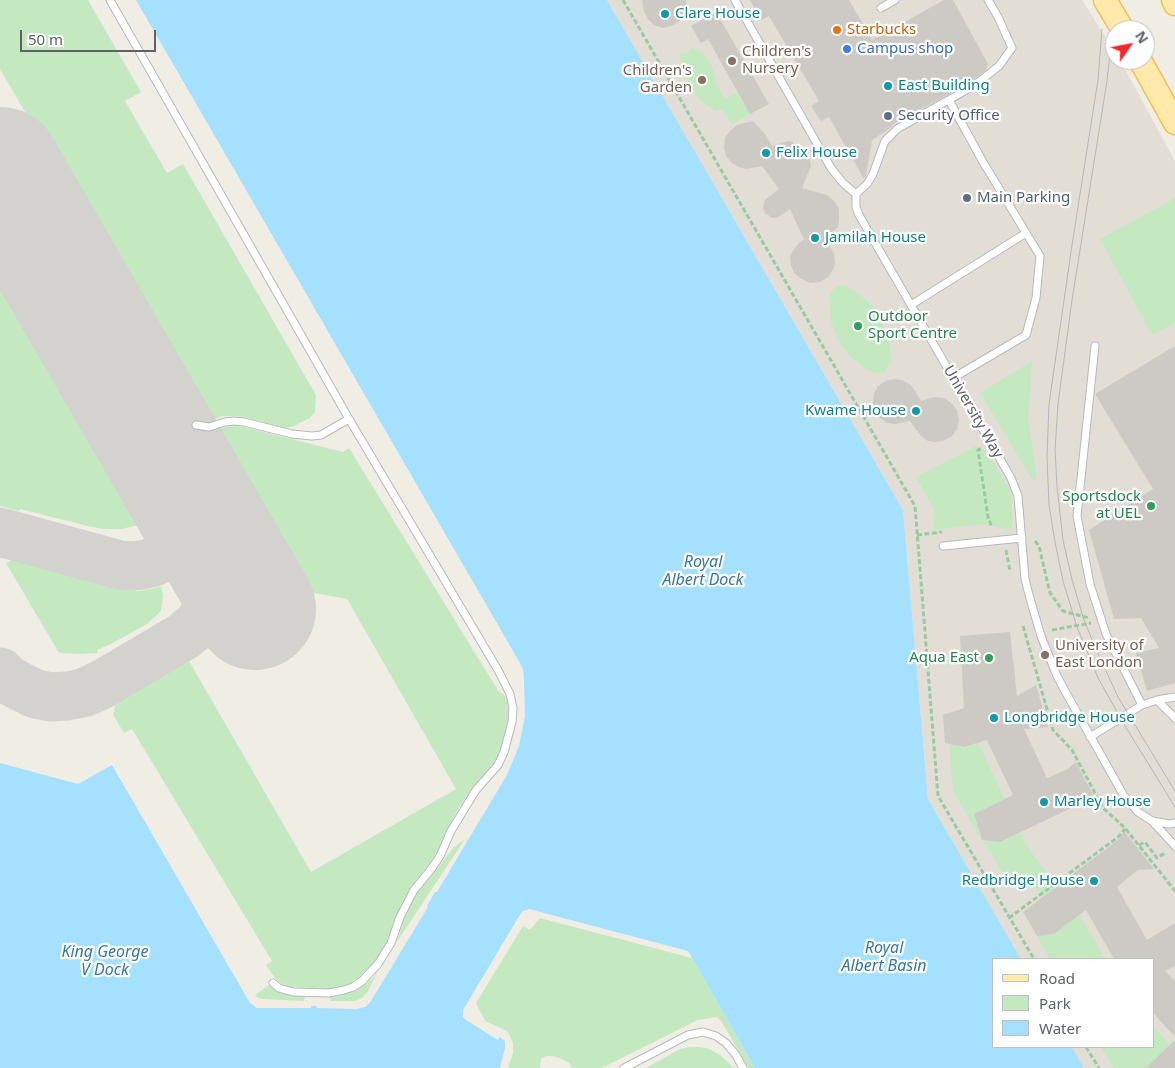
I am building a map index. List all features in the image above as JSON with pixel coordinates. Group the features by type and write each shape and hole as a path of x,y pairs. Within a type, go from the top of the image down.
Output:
{"main road":[{"path":"1105,0 1117,20"},
{"path":"1173,0 1175,4"},
{"path":"1146,70 1175,123"}],"lane":[{"path":"110,0 349,419 498,670 510,694 513,708 512,722 504,752 498,765 476,790 451,831 440,856 414,890 400,917 391,943 378,964 362,981 353,987 329,993 293,992 279,988 273,983"},
{"path":"734,0 831,168 843,183 856,194 867,184 873,174 885,141 897,129 975,85 999,66 1012,48 988,0"},
{"path":"880,8 895,0"},
{"path":"949,100 983,162 1040,256 1036,298 1026,335 953,378"},
{"name":"University Way","path":"856,194 856,207 859,215 1012,478 1017,490 1025,579 1040,636 1057,676 1124,796 1138,812 1152,821 1173,848"},
{"path":"911,305 1026,233"},
{"path":"1095,346 1077,516 1090,584 1106,634 1142,705"},
{"path":"196,425 209,427 225,422 239,422 292,434 312,436 321,435 349,419"},
{"path":"943,546 1022,538"},
{"path":"1090,737 1142,705 1175,697"},
{"path":"1157,700 1175,718"},
{"path":"1152,821 1169,824 1175,823"},
{"path":"624,1068 688,1035 702,1032 716,1036 726,1043 743,1068"}],"path":[{"path":"623,0 915,506 938,796 1033,958"},
{"path":"984,448 978,450 988,517 992,528"},
{"path":"1034,539 1039,546 1050,593 1063,611 1102,622"},
{"path":"1056,629 1102,622"},
{"path":"1009,918 1118,837 1125,828"},
{"path":"1139,845 1145,842 1157,858 1173,848"},
{"path":"1087,1048 1098,1068"}],"shaded area":[{"name":"University of East London","path":"607,0 1082,0 1105,36 1105,70 1125,70 1175,161 1175,1068 1084,1068 1073,1048 1155,1048 1155,958 1020,958 928,799 903,510"}],"green space":[{"path":"0,0 88,0 141,92 125,101 167,173 183,164 316,395 315,412 310,418 286,428 234,416 223,416 206,422 0,69"},
{"name":"Children's Garden","path":"691,47 700,51 712,66 718,87 725,99 737,92 750,114 732,124 722,109 715,111 698,98 683,71 680,58 680,52 687,54"},
{"path":"1175,198 1175,323 1152,335 1100,239"},
{"path":"0,270 145,521 138,525 121,529 104,529 0,506"},
{"name":"Outdoor Sport Centre","path":"839,286 848,286 856,292 872,305 880,318 889,342 891,355 890,365 884,372 869,371 851,357 841,345 831,322 829,298 833,289"},
{"path":"1032,361 1028,419 1037,477 1033,481 980,393"},
{"path":"234,426 343,452 349,448 499,692 505,696 507,701 508,720 496,761 472,788 457,811 433,859 411,887 397,915 386,944 375,961 359,978 349,984 328,989 291,987 275,978 266,965 272,961 132,729 124,733 113,715 116,702 189,661 311,872 456,789 347,599 304,591 212,433"},
{"path":"976,446 988,453 1010,491 1012,527 1008,530 985,524 934,530 933,508 916,477"},
{"path":"12,560 138,591 161,586 163,596 161,611 147,624 97,650 98,653 59,653 6,563"},
{"path":"978,743 1005,799 974,814 981,840 953,790 949,744 964,748"},
{"path":"1021,833 1029,849 1056,886 1042,897 1027,873 1010,884 983,841 1000,842"},
{"path":"465,839 397,942 404,918 417,892 453,848"},
{"path":"1080,915 1104,958 1049,958 1037,936 1054,934"},
{"path":"540,918 692,958 755,1068 749,1068 717,1017 698,1020 602,1068 572,1068 569,1063 560,1058 546,1056 541,1059 540,1068 508,1068 513,1053 513,1043 510,1036 507,1031 485,1021 476,1003 523,926 530,930"},
{"path":"378,971 367,993 362,998 355,1001 330,1001 330,997 340,996 357,990 372,979"},
{"path":"269,985 281,993 305,997 304,1001 262,999 255,995"},
{"path":"1155,1028 1170,1045 1146,1068 1114,1068 1102,1048 1155,1048"},
{"path":"690,1047 709,1049 719,1054 733,1068 646,1068 680,1049"}],"water":[{"name":"Royal Albert Dock","path":"136,0 607,0 903,510 928,799 1020,958 992,958 992,1048 1073,1048 1084,1068 755,1068 688,951 529,909 521,913 463,1010 463,1017 466,1020 498,1040 500,1037 505,1041 500,1068 0,1068 0,763 78,784 112,765 250,1003 257,1008 311,1008 311,1006 316,1006 317,1008 356,1009 365,1007 371,1001 507,775 519,746 525,716 523,669"}],"building":[{"name":"Clare House","path":"642,0 686,0 688,17 663,28 654,25 644,12"},
{"name":"East Building","path":"750,0 849,0 872,40 944,0 953,0 988,64 986,70 972,81 894,124 872,140 864,179 829,117 821,121 811,106 819,101 769,16 761,20"},
{"name":"Children's Nursery","path":"716,12 769,104 750,114 708,39 701,43 691,26"},
{"path":"753,121 765,134 772,146 790,141 804,149 809,156 811,166 802,188 827,195 839,209 838,227 826,238 834,254 833,270 828,277 820,282 811,283 801,279 794,273 790,257 797,245 804,239 790,209 775,218 765,213 763,209 764,202 779,189 762,166 746,169 732,163 726,156 725,138 730,131 737,125"},
{"name":"Sportsdock at UEL","path":"1175,346 1175,683 1147,691 1136,653 1159,648 1141,618 1114,619 1089,530 1153,489 1095,394"},
{"name":"Kwame House","path":"894,379 902,380 911,385 921,401 934,397 944,398 951,403 957,410 959,420 957,429 952,436 936,442 928,441 921,436 910,421 895,424 887,423 880,418 875,411 873,403 874,394 878,386"},
{"path":"1010,632 1017,696 1036,685 1048,727 1024,729 1047,778 1068,769 1076,762 1099,807 1082,803 1000,842 982,840 974,814 1013,795 987,740 964,747 945,743 943,715 964,708 960,636"},
{"path":"1124,831 1154,869 1138,870 1117,887 1147,940 1175,923 1175,966 1165,971 1175,981 1175,1037 1155,1015 1155,958 1113,958 1086,910 1054,934 1037,936 1023,912 1119,839"},
{"path":"1175,1040 1175,1068 1146,1068"}],"taxiway":[{"path":"0,211 17,220 44,244"},
{"path":"0,532 120,565 142,565 162,558 171,551 182,536 187,519 187,498 184,487"},
{"path":"0,672 7,679 36,694 51,697 83,693 101,685 184,636 197,625 205,614 215,588 218,573 217,559 208,527"}],"runway":[{"path":"0,168 255,609"}],"tram line":[{"path":"1102,29 1098,80 1049,404 1047,457 1049,505 1063,581 1077,627 1098,678 1175,807"},
{"path":"1108,70 1072,300 1058,404 1055,450 1057,486 1063,540 1084,620 1118,697 1175,791"}],"place":[{"name":"Clare House","path":"665,14"},
{"name":"Starbucks","path":"837,30"},
{"name":"Campus shop","path":"847,49"},
{"name":"Children's Nursery","path":"732,61"},
{"name":"Children's Garden","path":"702,80"},
{"name":"East Building","path":"888,86"},
{"name":"Security Office","path":"888,116"},
{"name":"Felix House","path":"766,153"},
{"name":"Main Parking","path":"967,198"},
{"name":"Jamilah House","path":"815,238"},
{"name":"Outdoor Sport Centre","path":"858,326"},
{"name":"Kwame House","path":"916,411"},
{"name":"Sportsdock at UEL","path":"1151,506"},
{"name":"University of East London","path":"1045,655"},
{"name":"Aqua East","path":"989,658"},
{"name":"Longbridge House","path":"994,718"},
{"name":"Marley House","path":"1044,802"},
{"name":"Redbridge House","path":"1094,881"}],"water label":[{"name":"Royal Albert Basin","path":"884,957"},
{"name":"King George V Dock","path":"105,961"}]}
